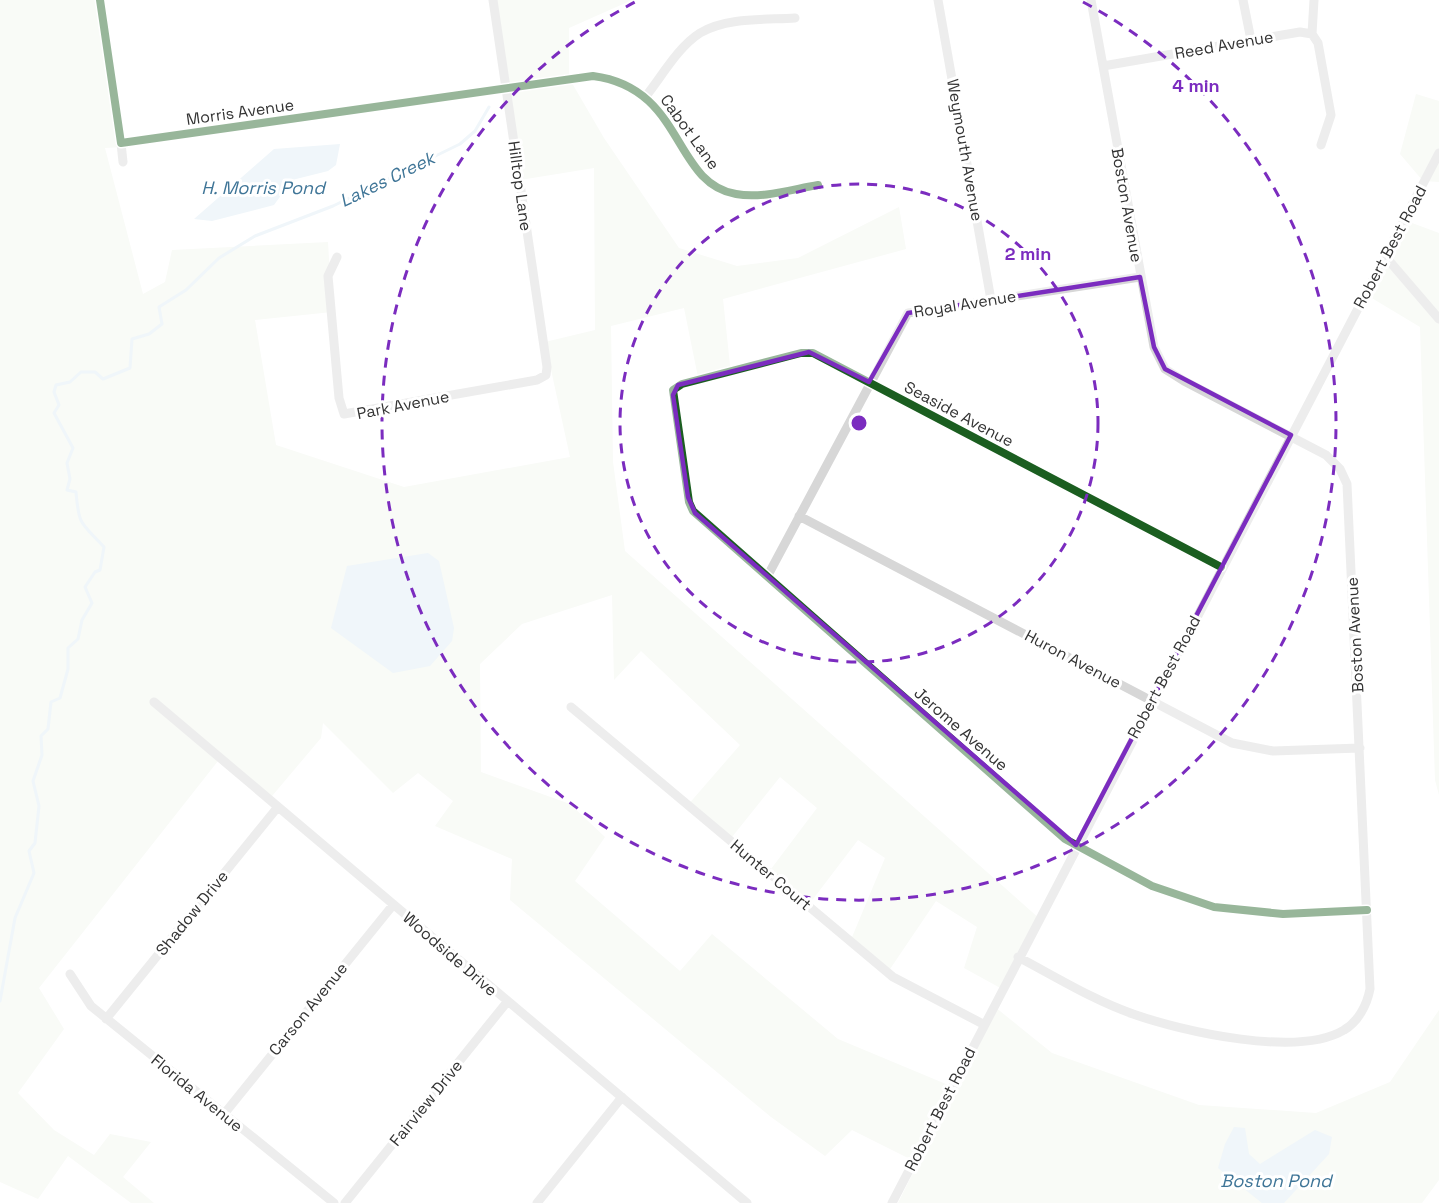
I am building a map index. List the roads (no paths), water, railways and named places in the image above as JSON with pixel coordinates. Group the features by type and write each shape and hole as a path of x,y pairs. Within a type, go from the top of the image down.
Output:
{"street":[{"path":"99,0 123,162"},
{"name":"Hilltop Lane","path":"493,0 547,372"},
{"name":"Weymouth Avenue","path":"938,0 991,300"},
{"name":"Boston Avenue","path":"1018,957 1113,1006 1172,1026 1250,1039 1321,1038 1350,1025 1367,1001 1370,983 1347,484 1333,460 1291,435 1184,381 1166,369 1152,343 1091,0"},
{"path":"1244,0 1251,40"},
{"path":"1314,0 1312,34 1318,43 1331,115 1321,145"},
{"path":"646,96 679,54 700,33 721,24 795,18"},
{"name":"Reed Avenue","path":"1103,66 1300,32 1312,34"},
{"name":"Cabot Lane","path":"506,87 593,76 617,81 646,96 664,115 698,171 719,189 748,195 818,185"},
{"name":"Morris Avenue","path":"121,143 506,87"},
{"name":"Robert Best Road","path":"892,1203 1151,701 1439,153"},
{"path":"1385,256 1439,319"},
{"name":"Park Avenue","path":"337,257 328,276 339,398 344,414 537,380 547,372"},
{"name":"Royal Avenue","path":"767,577 869,382 908,313 1140,277"},
{"name":"Seaside Avenue","path":"673,390 682,384 809,352 1221,567"},
{"name":"Jerome Avenue","path":"673,390 691,507 1065,840 1152,886 1214,907 1283,914 1367,910"},
{"name":"Huron Avenue","path":"799,516 1232,743 1251,748 1282,751 1360,748"},
{"name":"Woodside Drive","path":"154,702 747,1203"},
{"name":"Hunter Court","path":"571,707 893,977 983,1024"},
{"name":"Shadow Drive","path":"106,1019 277,808"},
{"name":"Carson Avenue","path":"224,1114 393,905"},
{"name":"Florida Avenue","path":"70,974 91,1006 334,1203"},
{"name":"Fairview Drive","path":"345,1203 507,1002"},
{"path":"537,1203 622,1097"},
{"path":"730,1203 737,1194"}],"water":[{"name":"H. Morris Pond","path":"340,144 336,165 328,171 292,180 274,205 212,221 194,219 274,149"},
{"path":"428,553 439,561 454,628 452,641 430,666 393,673 331,628 347,566"},
{"name":"Boston Pond","path":"1234,1127 1245,1128 1249,1154 1260,1164 1315,1130 1332,1137 1329,1154 1284,1203 1262,1203 1218,1168 1225,1144"}],"waterway":[{"name":"Lakes Creek","path":"0,1001 15,918 34,873 29,851 35,843 39,806 33,781 42,755 41,736 48,729 51,702 60,698 68,669 68,648 78,639 82,620 92,603 85,587 95,572 100,570 104,547 82,523 78,512 76,492 67,490 70,479 67,463 73,448 54,413 59,405 54,392 56,385 70,382 81,372 95,372 103,379 130,368 132,339 149,334 162,324 159,307 186,290 219,258 255,236 333,206 460,144 475,131 489,107"}]}
